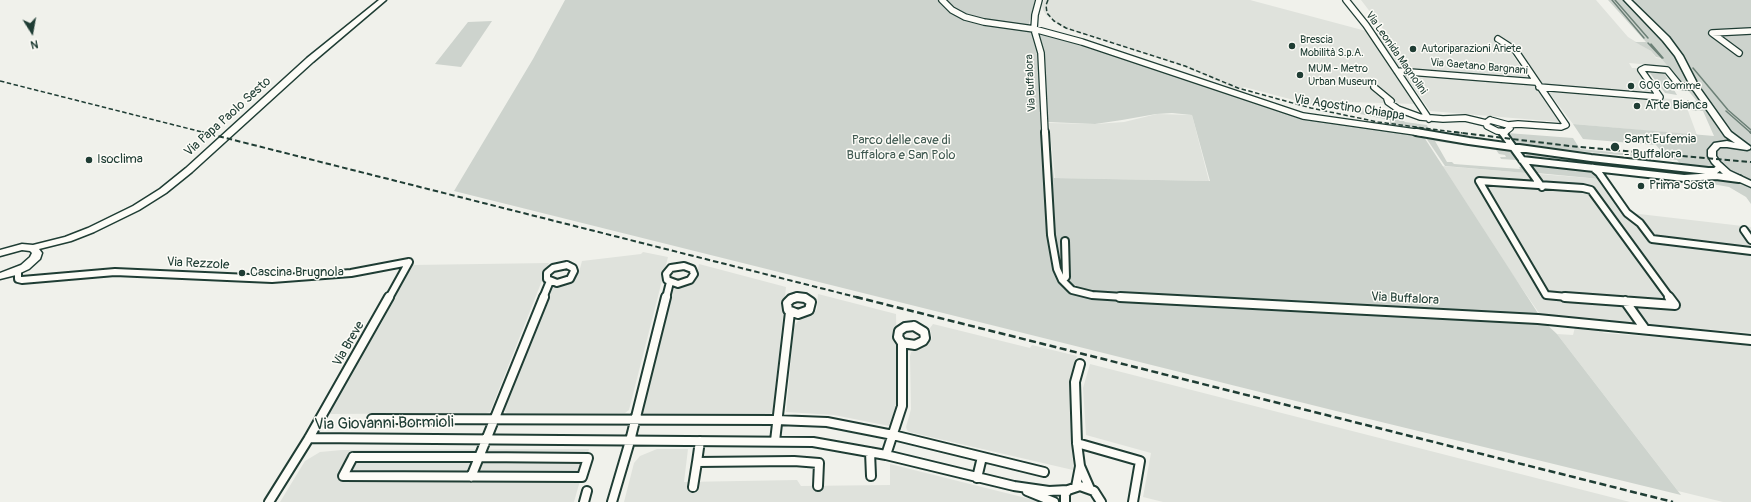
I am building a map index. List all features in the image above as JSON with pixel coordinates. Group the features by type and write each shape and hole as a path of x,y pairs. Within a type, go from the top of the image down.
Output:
{"main road":[{"name":"Via Papa Paolo Sesto","path":"2,277 18,271 79,235 136,208 171,186 310,60 382,0"},
{"path":"1627,0 1666,40 1679,56 1688,75"},
{"path":"1644,18 1658,41 1688,75 1728,134 1749,148"},
{"path":"1658,41 1665,44 1672,52 1679,56"},
{"path":"1728,134 1726,140 1722,144 1714,147 1711,153 1713,160 1720,167 1746,183"},
{"path":"1722,144 1749,148"},
{"name":"Via Papa Paolo Sesto","path":"2,252 22,247 33,248 79,235"},
{"path":"33,248 37,253 35,260"}],"street":[{"name":"Via Agostino Chiappa","path":"942,0 952,10 966,17 984,22 1034,29 1082,42 1198,79 1303,116 1389,127 1591,158 1708,171 1715,171 1720,167"},
{"name":"Via Buffalora","path":"1039,0 1034,15 1034,29 1042,53 1042,92 1051,166 1051,236 1057,269 1062,280 1072,290 1092,295 1538,319 1751,340"},
{"name":"Via Leonida Magnolini","path":"1346,0 1366,25 1429,119"},
{"path":"1739,53 1712,33 1751,31"},
{"name":"Via Gaetano Bargnani","path":"1498,39 1515,50 1566,124 1561,127 1518,124 1508,125"},
{"path":"1538,84 1660,97 1641,70 1645,68 1667,70 1680,86 1696,87"},
{"name":"Via Gaetano Bargnani","path":"1397,71 1538,84"},
{"path":"1374,87 1389,101 1406,112 1429,119 1465,118 1486,123 1494,120 1508,125 1510,130 1502,132 1490,128 1486,123"},
{"path":"1502,132 1541,186 1548,190"},
{"path":"1522,160 1684,178 1716,176 1746,183"},
{"path":"1593,168 1599,173 1627,213 1640,223 1652,239 1751,251"},
{"path":"1479,181 1541,186 1583,188 1595,194 1675,305 1546,294 1479,181"},
{"path":"1744,230 1751,240"},
{"path":"1062,280 1066,277 1065,241"},
{"name":"Via Rezzole","path":"18,271 18,279 22,280 115,272 148,272 168,275 272,279 351,273 409,262"},
{"name":"Via Breve","path":"309,438 409,262"},
{"path":"471,477 550,281"},
{"path":"612,502 630,441 670,282"},
{"path":"1625,301 1645,329"},
{"path":"775,442 776,420 790,312"},
{"path":"886,455 902,406 902,343"},
{"path":"1080,364 1075,392 1080,466 1090,489 1103,501"},
{"name":"Via Giovanni Bormioli","path":"372,418 776,420 827,422 893,435 1044,472"},
{"name":"Via Giovanni Bormioli","path":"269,502 309,438 486,438 630,441 812,442 886,455 1014,486 1049,491 1090,489"},
{"path":"693,488 700,441"},
{"path":"1078,443 1140,460 1133,502"},
{"path":"870,452 871,476"},
{"path":"353,457 588,458 582,477 471,477 343,476 353,457"},
{"path":"976,478 982,457"},
{"path":"697,462 794,461 819,463 818,486"},
{"path":"1065,502 1065,494 1072,489 1080,466"},
{"name":"Via Giovanni Bormioli","path":"1014,486 1054,502"},
{"path":"584,502 587,491"}],"shaded area":[{"path":"1044,0 1250,0 1366,31 1417,104 1347,102 1351,108 1355,110 1355,113 1309,104 1244,87 1238,90 1182,66 1066,29 1058,25 1046,15 1042,5"},
{"path":"1361,0 1596,0 1628,37 1651,51 1656,58 1665,59 1672,67 1629,63 1632,68 1637,68 1656,95 1543,85 1522,54 1512,54 1529,80 1403,69 1397,65 1372,30 1384,30"},
{"path":"1404,74 1531,84 1535,86 1560,122 1430,111"},
{"path":"1546,89 1684,100 1697,135 1573,124"},
{"path":"1157,114 1192,115 1209,181 1055,178 1049,123 1095,124 1124,122"},
{"path":"1442,166 1600,179 1622,212 1751,227 1751,333 1541,316 1461,200"},
{"path":"643,252 668,257 629,410 625,413 507,413 504,411 552,288 575,277 579,272 582,261 641,254"},
{"path":"549,263 490,412 329,414 336,396 356,360 380,326 412,265"},
{"path":"699,264 786,287 773,411 770,414 645,414 642,412 670,294 673,290 696,277"},
{"path":"818,294 896,314 898,407 892,425 889,426 834,415 786,412 794,326 798,321 814,313 817,309"},
{"path":"933,324 1030,348 1032,345 1077,356 1071,382 1073,470 909,432 907,430 906,427 911,409 910,356 911,352 928,344 932,338 930,328"},
{"path":"1575,327 1594,328 1604,333 1710,341 1751,346 1751,502 1723,502 1678,491 1557,334 1573,335"},
{"path":"1090,364 1630,502 1163,502 1143,497 1151,453 1086,435 1083,388"},
{"path":"589,449 574,502 280,502 305,461 320,452 342,450"},
{"path":"657,449 688,449 684,482 797,480 801,486 890,485 890,464 1042,502 624,502 634,463 640,456"}],"green space":[{"name":"Parco delle cave di Buffalora e San Polo","path":"565,0 1035,0 1029,24 1043,32 1289,114 1422,134 1543,321 1557,334 1681,495 1332,410 454,191 533,59","holes":["1172,113 1192,115 1210,181 1054,178 1048,122 1095,124 1156,114"]},
{"path":"1608,0 1751,0 1751,204 1746,197 1729,187 1712,184 1700,168 1681,165 1677,160 1566,150 1567,151 1516,144 1512,141 1507,133 1573,138 1580,149 1666,157 1656,145 1583,139 1573,124 1714,136 1703,111 1693,111 1686,101 1696,101 1699,106 1696,100 1661,58 1656,57 1651,51 1635,42 1646,42"},
{"path":"492,21 461,67 435,64 468,22"},
{"path":"1649,72 1664,73 1677,95 1665,93"},
{"path":"1356,108 1395,110 1398,112 1394,113 1405,122 1427,125 1429,131 1390,126 1390,120 1355,113"},
{"path":"1424,135 1511,150 1517,160 1501,159 1500,157 1506,157 1505,155 1499,154 1496,150 1435,141 1447,162 1452,162 1454,164 1520,169 1519,167 1522,167 1526,173 1445,166"},
{"path":"1523,151 1608,163 1609,165 1533,156 1534,158 1526,155"},
{"path":"1537,165 1587,170 1594,172 1600,179 1537,173 1533,166"}],"waterway":[{"path":"1612,0 1644,38"},
{"path":"1615,0 1648,38"},
{"path":"1648,43 1662,58"},
{"path":"1651,44 1663,58"},
{"path":"1693,68 1728,110 1751,130"},
{"path":"1688,101 1691,105 1699,106"},
{"path":"1726,111 1751,133 1750,132"}],"railway":[{"path":"1048,0 1046,5 1047,13 1054,21 1066,28 1185,66 1238,88 1311,108 1378,122 1459,133"},
{"path":"0,81 206,133"},
{"path":"202,132 860,298"},
{"path":"1454,132 1459,133"},
{"path":"1459,133 1570,146 1751,162"},
{"path":"856,297 1673,502"}],"place":[{"name":"Brescia Mobilità S.p.A.","path":"1292,46"},
{"name":"Autoriparazioni Ariete","path":"1413,49"},
{"name":"MUM - Metro Urban Museum","path":"1300,75"},
{"name":"GOG Gomme","path":"1631,86"},
{"name":"Arte Bianca","path":"1637,106"},
{"name":"Sant'Eufemia - Buffalora","path":"1615,147"},
{"name":"Isoclima","path":"89,160"},
{"name":"Prima Sosta","path":"1641,186"},
{"name":"Cascina Brugnola","path":"242,273"}]}
